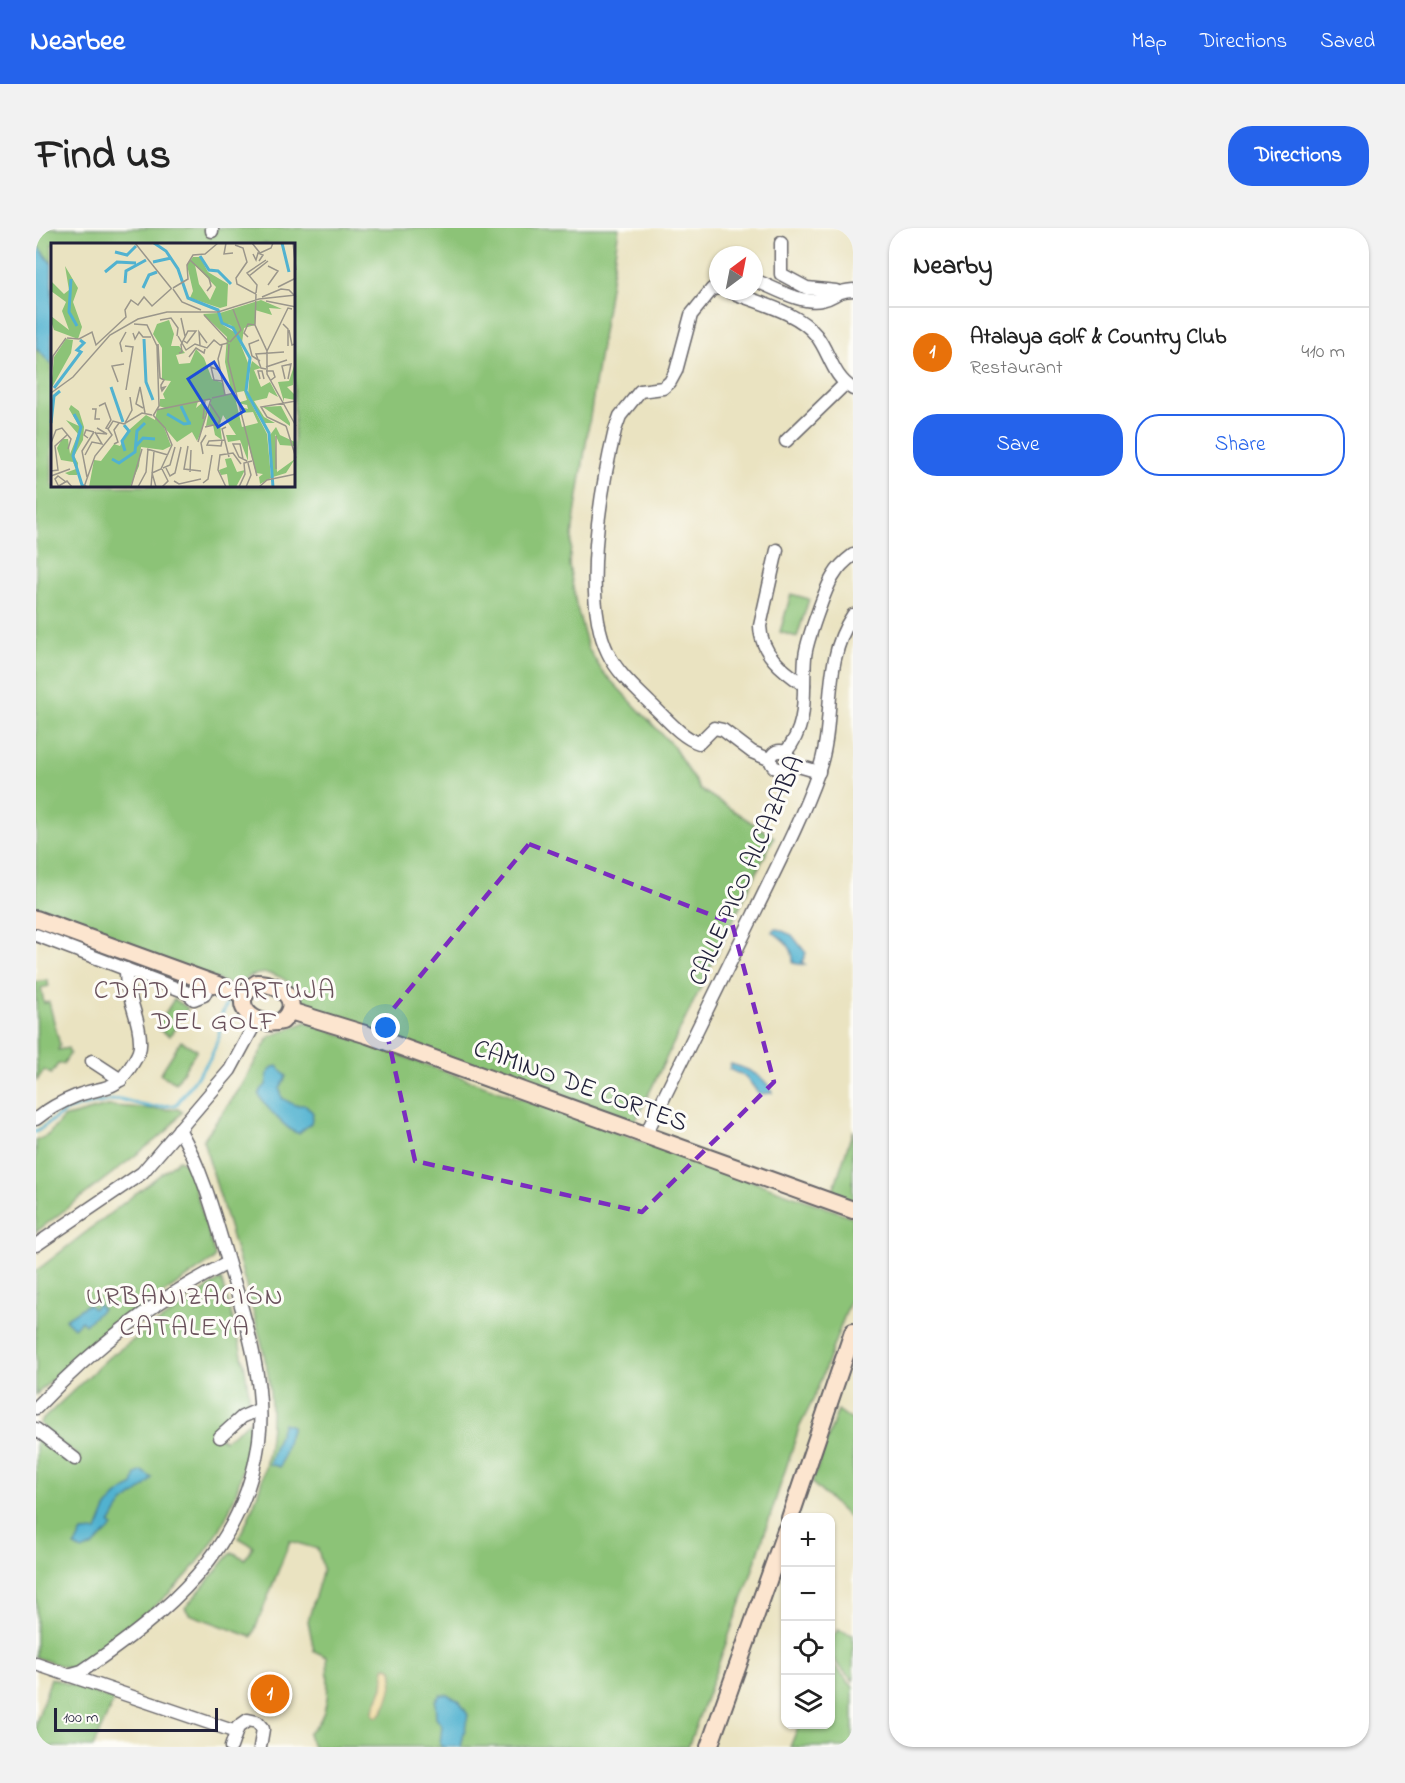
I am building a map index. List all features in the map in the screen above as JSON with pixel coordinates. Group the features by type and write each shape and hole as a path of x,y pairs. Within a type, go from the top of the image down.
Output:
{"street":[{"path":"781,243 781,274 807,288 853,290"},
{"path":"763,283 812,301 828,298 836,291"},
{"path":"709,293 691,315 676,371 670,382 663,387 640,391 620,416 615,430 594,556 597,603 602,638 608,654 622,676 672,724 699,743 714,728 723,730 752,752 771,760 772,765 779,769 802,726 805,654 832,577 843,562 853,555"},
{"path":"752,300 797,318 808,326 818,337 835,371 849,386 786,441"},
{"path":"777,550 760,626 760,638 764,649 776,662 804,685"},
{"name":"CALLE PICO ALCAZABA","path":"646,1134 789,840 819,772 833,661 843,633 853,615"},
{"path":"786,758 819,772"},
{"path":"36,919 208,986 245,995"},
{"path":"36,935 186,992 194,999 201,997 208,986"},
{"path":"36,1119 59,1103 110,1087 122,1080 140,1047 127,991 126,969"},
{"path":"257,983 268,983 286,993 291,1001 290,1011 282,1022 273,1024 257,1020 247,1013 243,1004 245,995 249,988 257,983"},
{"name":"CAMINO DE CORTES","path":"290,1011 368,1035 853,1210"},
{"path":"36,1245 142,1173 230,1070 257,1020"},
{"path":"92,1061 122,1080"},
{"path":"68,1675 82,1671 154,1618 190,1586 210,1560 245,1499 259,1439 257,1378 242,1310 196,1158 179,1129"},
{"path":"36,1408 72,1370 140,1316 194,1279 228,1263"},
{"path":"792,1513 853,1332"},
{"path":"220,1437 242,1417 258,1410"},
{"path":"36,1429 75,1459"},
{"path":"709,1747 781,1544"},
{"path":"36,1664 236,1732"},
{"path":"231,1747 236,1732 244,1722 257,1722 264,1733 260,1747"}],"highlighted area":[{"path":"529,844 732,923 774,1082 642,1212 415,1161 384,1020"}],"green space":[{"path":"36,228 619,228 573,528 569,565 576,604 588,648 602,671 673,746 700,789 774,837 634,1124 304,1008 292,986 277,976 260,974 230,984 36,917"},
{"path":"791,594 809,599 797,637 780,632"},
{"path":"47,980 49,986 41,988 44,1003 49,1002 60,1045 58,1050 68,1048 70,1054 63,1064 58,1064 51,1074 44,1070 37,1080 36,982"},
{"path":"174,999 188,1008 170,1036 156,1028"},
{"path":"306,1022 853,1217 853,1293 814,1398 799,1428 750,1578 688,1747 313,1747 308,1734 316,1727 325,1709 328,1688 327,1657 314,1651 308,1621 323,1569 318,1549 290,1541 252,1637 189,1614 185,1608 232,1552 245,1559 253,1546 239,1538 254,1504 265,1467 271,1411 263,1351 203,1140 241,1087 269,1037"},
{"path":"181,1041 197,1050 176,1083 160,1074"},
{"path":"107,1106 178,1109 182,1112 167,1131 36,1232 36,1141 48,1135 63,1118"},
{"path":"853,1130 853,1204 831,1197"},
{"path":"179,1160 188,1165 215,1256 213,1260 99,1340 36,1395 36,1271"},
{"path":"221,1279 243,1359 250,1408 219,1427 214,1435 225,1440 250,1421 243,1466 231,1505 214,1539 193,1568 168,1595 138,1620 70,1669 36,1657 36,1437 67,1462 80,1457 59,1442 39,1423 109,1357"},
{"path":"838,1410 853,1421 853,1521 812,1483"},
{"path":"838,1630 853,1635 853,1681 835,1661 835,1634"},
{"path":"835,1667 853,1687 853,1747 790,1747 797,1729 835,1729"},
{"path":"51,1678 114,1700 93,1747 36,1747 36,1723"}],"sand":[{"path":"385,1667 391,1668 392,1687 384,1709 377,1717 373,1715 373,1711 383,1687"}],"water":[{"path":"36,244 51,263 51,364 36,348"},
{"path":"775,928 792,935 806,953 802,962 805,965 793,963 790,949 773,932"},
{"path":"731,1064 756,1075 766,1083 772,1093 759,1094 746,1077 729,1069"},
{"path":"278,1066 286,1076 280,1089 282,1098 294,1105 306,1105 313,1113 311,1123 299,1133 289,1129 266,1106 259,1095 266,1085 268,1073 273,1067"},
{"path":"88,1304 93,1309 98,1304 102,1309 85,1325 81,1321 74,1328 65,1319"},
{"path":"283,1423 292,1426 280,1467 269,1464"},
{"path":"142,1471 152,1478 143,1489 121,1506 110,1524 113,1527 93,1546 82,1551 75,1546 82,1532 97,1531 106,1509 116,1496 133,1485 136,1474"},
{"path":"447,1694 459,1701 468,1715 461,1747 442,1747 440,1744 442,1726 436,1718 435,1701 440,1695"}],"waterway":[{"path":"36,1132 67,1110 90,1104 120,1099 150,1107 176,1105 210,1059 219,1037 221,1016 229,1000"}],"place":[{"name":"Atalaya Golf & Country Club","path":"270,1694"}],"district":[{"name":"CDAD LA CARTUJA DEL GOLF","path":"215,1004"},
{"name":"URBANIZACIÓN CATALEYA","path":"185,1310"}]}
